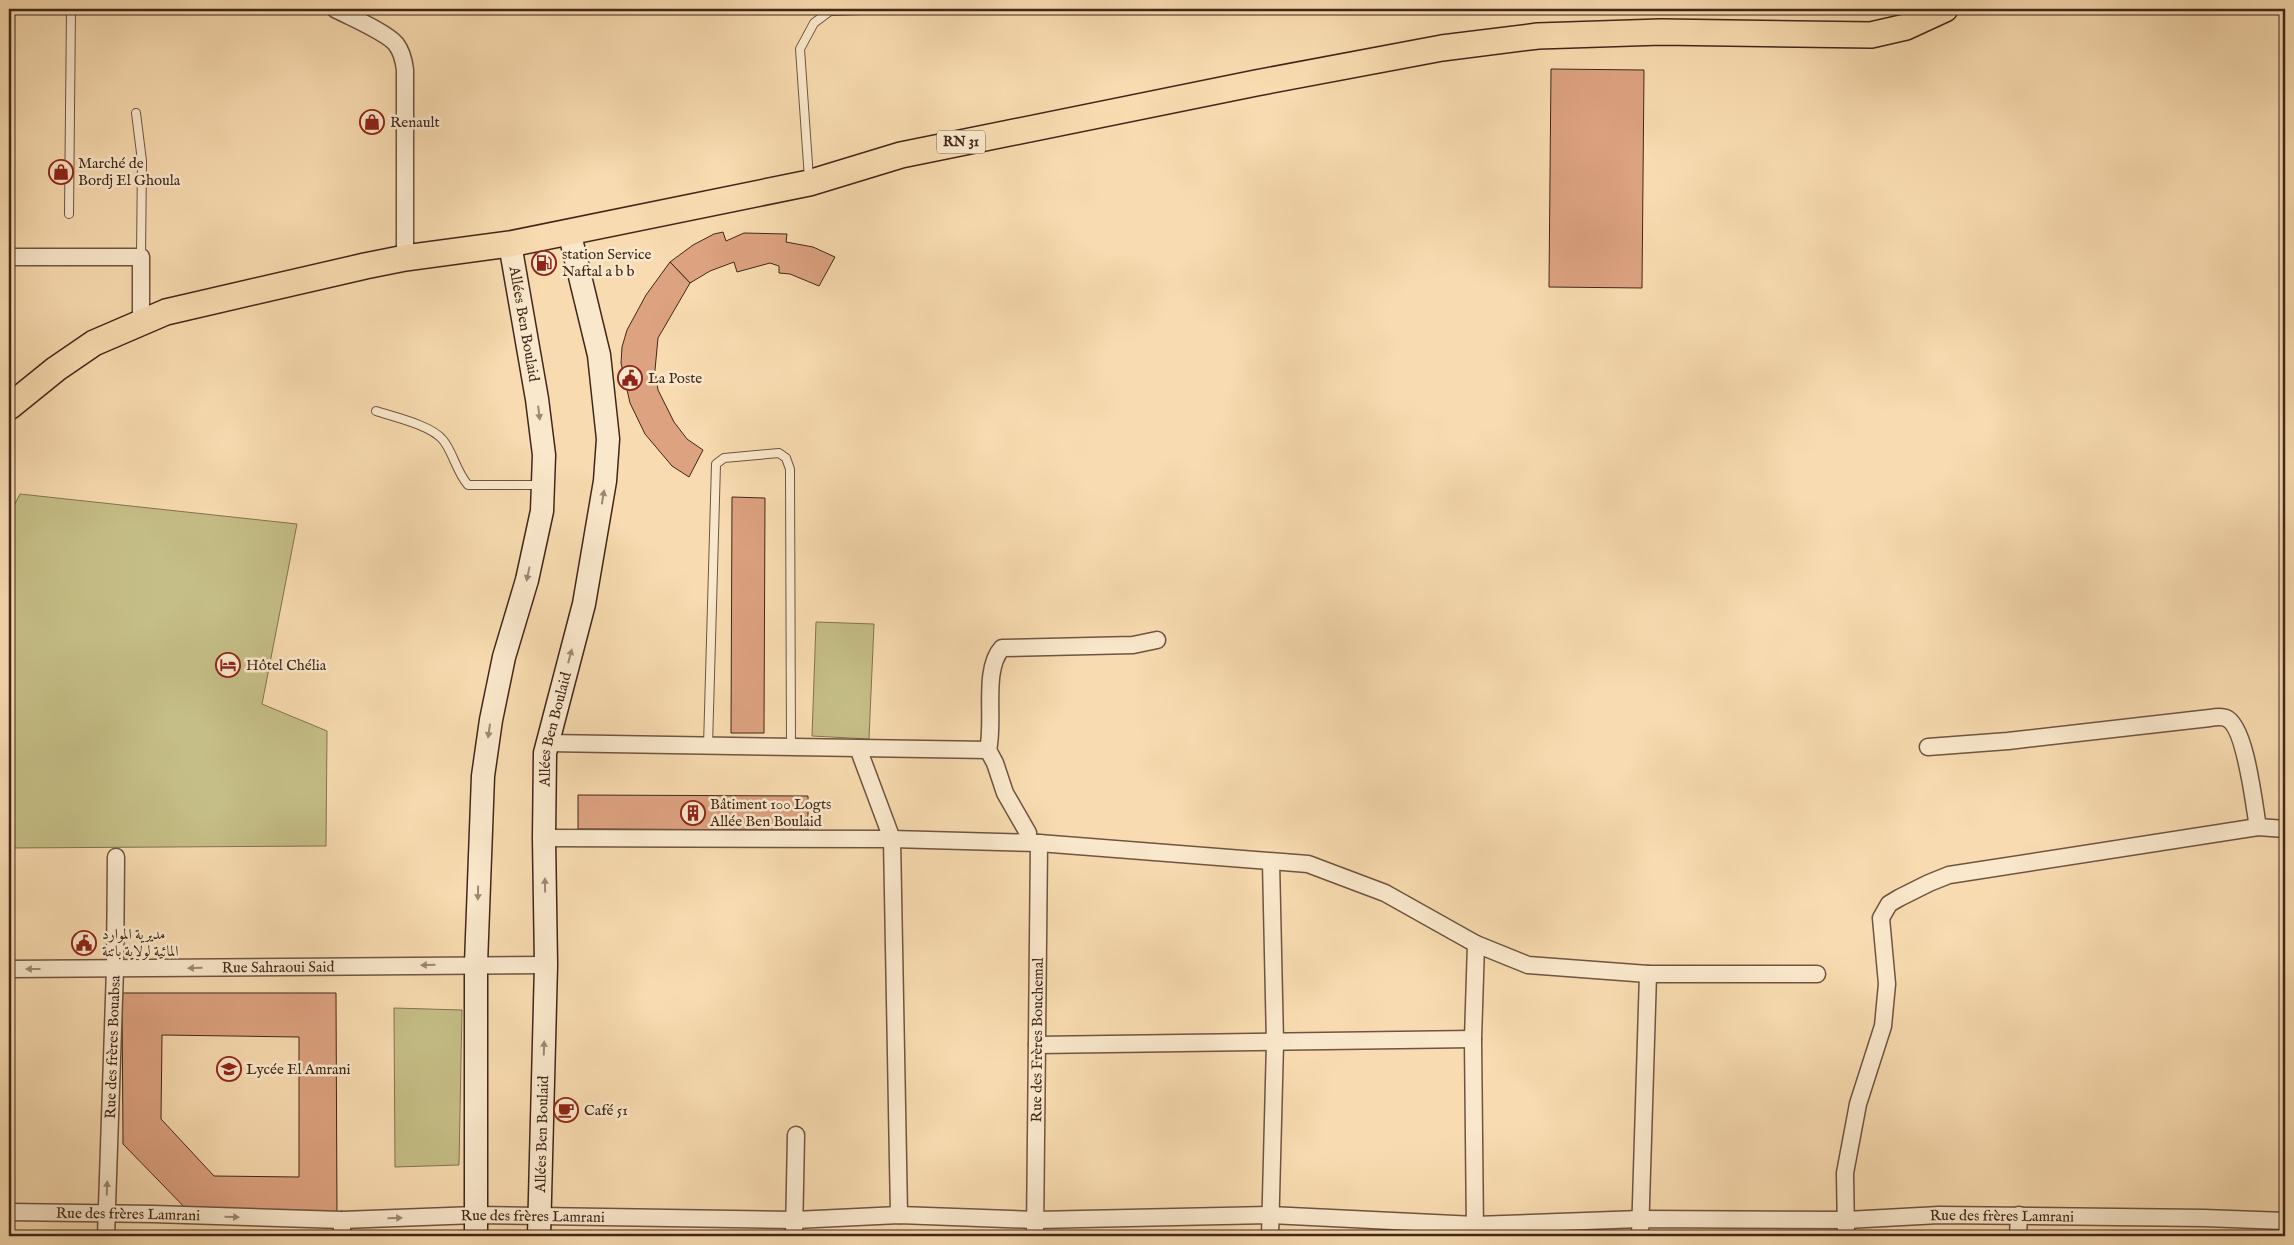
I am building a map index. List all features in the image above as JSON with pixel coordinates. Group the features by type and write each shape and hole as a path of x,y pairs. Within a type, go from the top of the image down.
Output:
{"main road":[{"name":"RN 31","path":"9,407 56,369 94,344 166,312 405,258 510,244 568,231 619,224 809,183 901,154 1442,48 1538,36 1652,32 1777,32 1871,35 1906,27 1945,9"},
{"name":"Allées Ben Boulaid","path":"539,1226 546,965 545,753 584,604 605,481 608,439 599,355 568,231"},
{"name":"Allées Ben Boulaid","path":"476,1226 476,964 483,776 489,730 504,657 527,580 542,511 543,485 544,455 537,399 510,244"}],"street":[{"path":"335,9 390,39 399,48 406,70 405,258"},
{"path":"9,257 141,257 141,322"},
{"path":"548,743 988,750 992,668 996,656 1002,648 1133,645 1157,640"},
{"path":"1928,747 2008,741 2225,718 2231,722 2241,741 2258,827"},
{"path":"858,748 892,839 899,1214"},
{"name":"Rue des Frères Bouchemal","path":"988,750 995,762 1005,793 1034,838 1037,1045 1035,1228"},
{"path":"1847,1228 1846,1173 1858,1104 1883,1026 1887,984 1881,918 1889,904 1928,883 1949,875 2258,827 2285,828"},
{"path":"544,838 1034,838 1308,864 1385,893 1476,944 1528,965 1648,974 1817,974"},
{"name":"Rue des frères Bouabsa","path":"106,1236 115,969 116,857"},
{"path":"1270,1236 1269,1215 1275,1043 1272,862"},
{"path":"1475,1231 1473,1039 1476,944"},
{"name":"Rue Sahraoui Said","path":"9,968 115,969 476,964 546,965"},
{"path":"1640,1236 1648,974"},
{"path":"1037,1045 1473,1039"},
{"path":"794,1236 796,1135"},
{"name":"Rue des frères Lamrani","path":"9,1212 106,1213 342,1228 795,1220 899,1214 1035,1228 1269,1215 1475,1231 1640,1219 1847,1228 1939,1215 2285,1221"},
{"path":"2018,1236 2019,1215"}],"lane":[{"path":"69,214 71,9"},
{"path":"809,183 800,49 814,23 830,11 894,9"},
{"path":"136,113 142,161 141,257"},
{"path":"376,411 420,425 443,440 459,474 468,485 543,485"},
{"path":"708,746 716,464 724,458 779,452 786,458 790,469 792,747"}],"shaded area":[{"path":"20,494 297,524 262,704 327,731 326,846 9,848 9,515"},
{"path":"816,622 874,624 869,739 812,736"},
{"path":"394,1008 462,1010 459,1165 395,1167"}],"building":[{"path":"1551,69 1644,70 1642,288 1549,287"},
{"path":"723,232 726,241 744,233 787,234 786,242 813,247 835,257 819,286 790,274 779,273 779,266 770,263 737,272 734,262 710,271 690,283 670,262 693,245 714,234"},
{"path":"670,262 690,283 658,338 655,370 658,390 674,422 687,439 703,450 689,477 672,466 645,434 630,403 621,363 622,347 627,330 646,295"},
{"path":"732,497 765,498 764,733 731,733"},
{"name":"Bâtiment 100 Logts Allée Ben Boulaid","path":"578,795 808,796 808,830 578,829"},
{"name":"Lycée El Amrani","path":"122,993 336,993 337,1217 194,1217 123,1144","holes":["162,1035 299,1037 299,1177 214,1176 161,1119"]}],"place":[{"name":"Renault","path":"372,122"},
{"name":"Marché de Bordj El Ghoula","path":"61,172"},
{"name":"station Service Naftal a b b","path":"544,263"},
{"name":"La Poste","path":"630,378"},
{"name":"Hôtel Chélia","path":"228,665"},
{"name":"Bâtiment 100 Logts Allée Ben Boulaid","path":"693,813"},
{"name":"مديرية الموارد المائية لولاية باتنة","path":"84,943"},
{"name":"Lycée El Amrani","path":"229,1069"},
{"name":"Café 51","path":"566,1110"}]}
